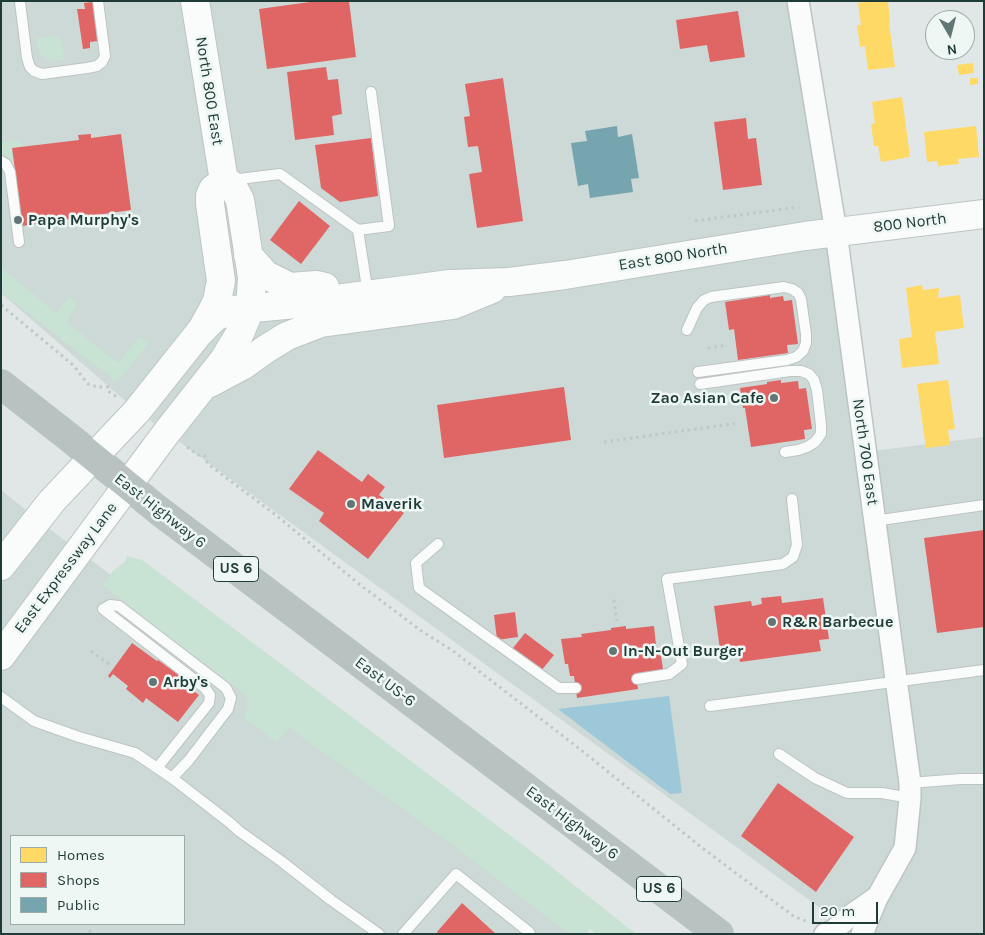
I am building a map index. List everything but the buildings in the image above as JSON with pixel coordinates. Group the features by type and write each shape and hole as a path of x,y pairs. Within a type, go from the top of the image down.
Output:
{"highway":[{"name":"East Highway 6","path":"1,384 128,486 346,652"},
{"name":"East US-6","path":"346,652 425,712"},
{"name":"East Highway 6","path":"425,712 719,934"}],"street":[{"name":"North 800 East","path":"195,1 224,181"},
{"name":"North 700 East","path":"798,1 836,232 910,791 905,848 877,898 862,934"},
{"path":"1,566 52,501 137,411 199,333 212,311 217,301 221,281 210,196 213,189 224,181 232,185 240,200 252,277 250,309 240,333 223,361 204,385"},
{"name":"800 North","path":"836,232 984,214"},
{"name":"East 800 North","path":"199,333 215,317 233,310 450,284 509,282 836,232"},
{"path":"248,255 266,275 290,287 316,285 368,295"},
{"path":"221,281 235,297 250,309 288,319 321,323"},
{"name":"East 800 North","path":"204,385 242,366 287,336 321,323 453,305 509,282"},
{"name":"East Expressway Lane","path":"1,656 204,385"},
{"name":"North 700 East","path":"821,927 833,930 877,898"}],"lane":[{"path":"20,2 27,58 30,67 38,74 42,74 87,68 97,66 102,62 105,56 98,1"},
{"path":"224,181 280,174 358,230 389,226 371,92"},
{"path":"1,161 6,164 10,172 19,242"},
{"path":"358,230 368,295"},
{"path":"687,330 698,308 704,300 711,297 784,287 798,293 801,299 806,343 803,351 796,357 787,360 698,372"},
{"path":"700,384 790,371 801,371 809,374 814,380 817,390 822,425 820,434 815,442 807,447 785,452"},
{"path":"637,679 669,674 682,664 667,578 783,564 793,557 797,545 792,499"},
{"path":"874,521 984,505"},
{"path":"438,544 416,563 419,588 559,688 576,688"},
{"path":"157,768 208,703 210,695 205,688 103,609 110,605 119,606 226,688 231,698 228,709 189,760 172,778"},
{"path":"710,706 984,670"},
{"path":"1,697 34,721 135,754 172,778 229,822 239,832 379,934"},
{"path":"779,754 815,778 847,793 910,791 961,779 984,779"},
{"path":"404,934 456,874 530,934"}],"path":[{"path":"695,221 799,207"},
{"path":"1,305 73,365 88,384 108,387 108,391"},
{"path":"708,348 727,345"},
{"path":"604,442 739,423"},
{"path":"200,456 205,456 206,461 212,467 277,516 359,584 420,630 454,650 701,847 792,915 821,927"},
{"path":"614,600 617,621"},
{"path":"91,651 110,665"},
{"path":"88,930 93,934"}],"shaded area":[{"path":"1,1 801,1 865,452 984,437 984,934 856,934 137,411 1,293"},
{"path":"1,490 47,527 590,934 1,934"}],"green space":[{"path":"51,36 57,37 62,41 64,60 50,61 39,52 36,39"},
{"path":"17,140 23,146 12,148 14,167 10,159 1,153 1,142"},
{"path":"1,267 56,313 69,297 78,303 66,322 118,363 140,336 149,343 119,380 113,383 111,376 1,292"},
{"path":"126,556 142,560 531,851 636,934 596,934 590,929 586,934 569,934 450,843 289,728 277,743 245,719 248,700 245,694 103,585 113,571 126,561"}],"water":[{"path":"669,696 682,793 670,794 558,709"}],"place":[{"name":"Papa Murphy's","path":"18,220"},
{"name":"Zao Asian Cafe","path":"774,398"},
{"name":"Maverik","path":"351,504"},
{"name":"R&R Barbecue","path":"772,622"},
{"name":"In-N-Out Burger","path":"613,651"},
{"name":"Arby's","path":"153,682"}]}
